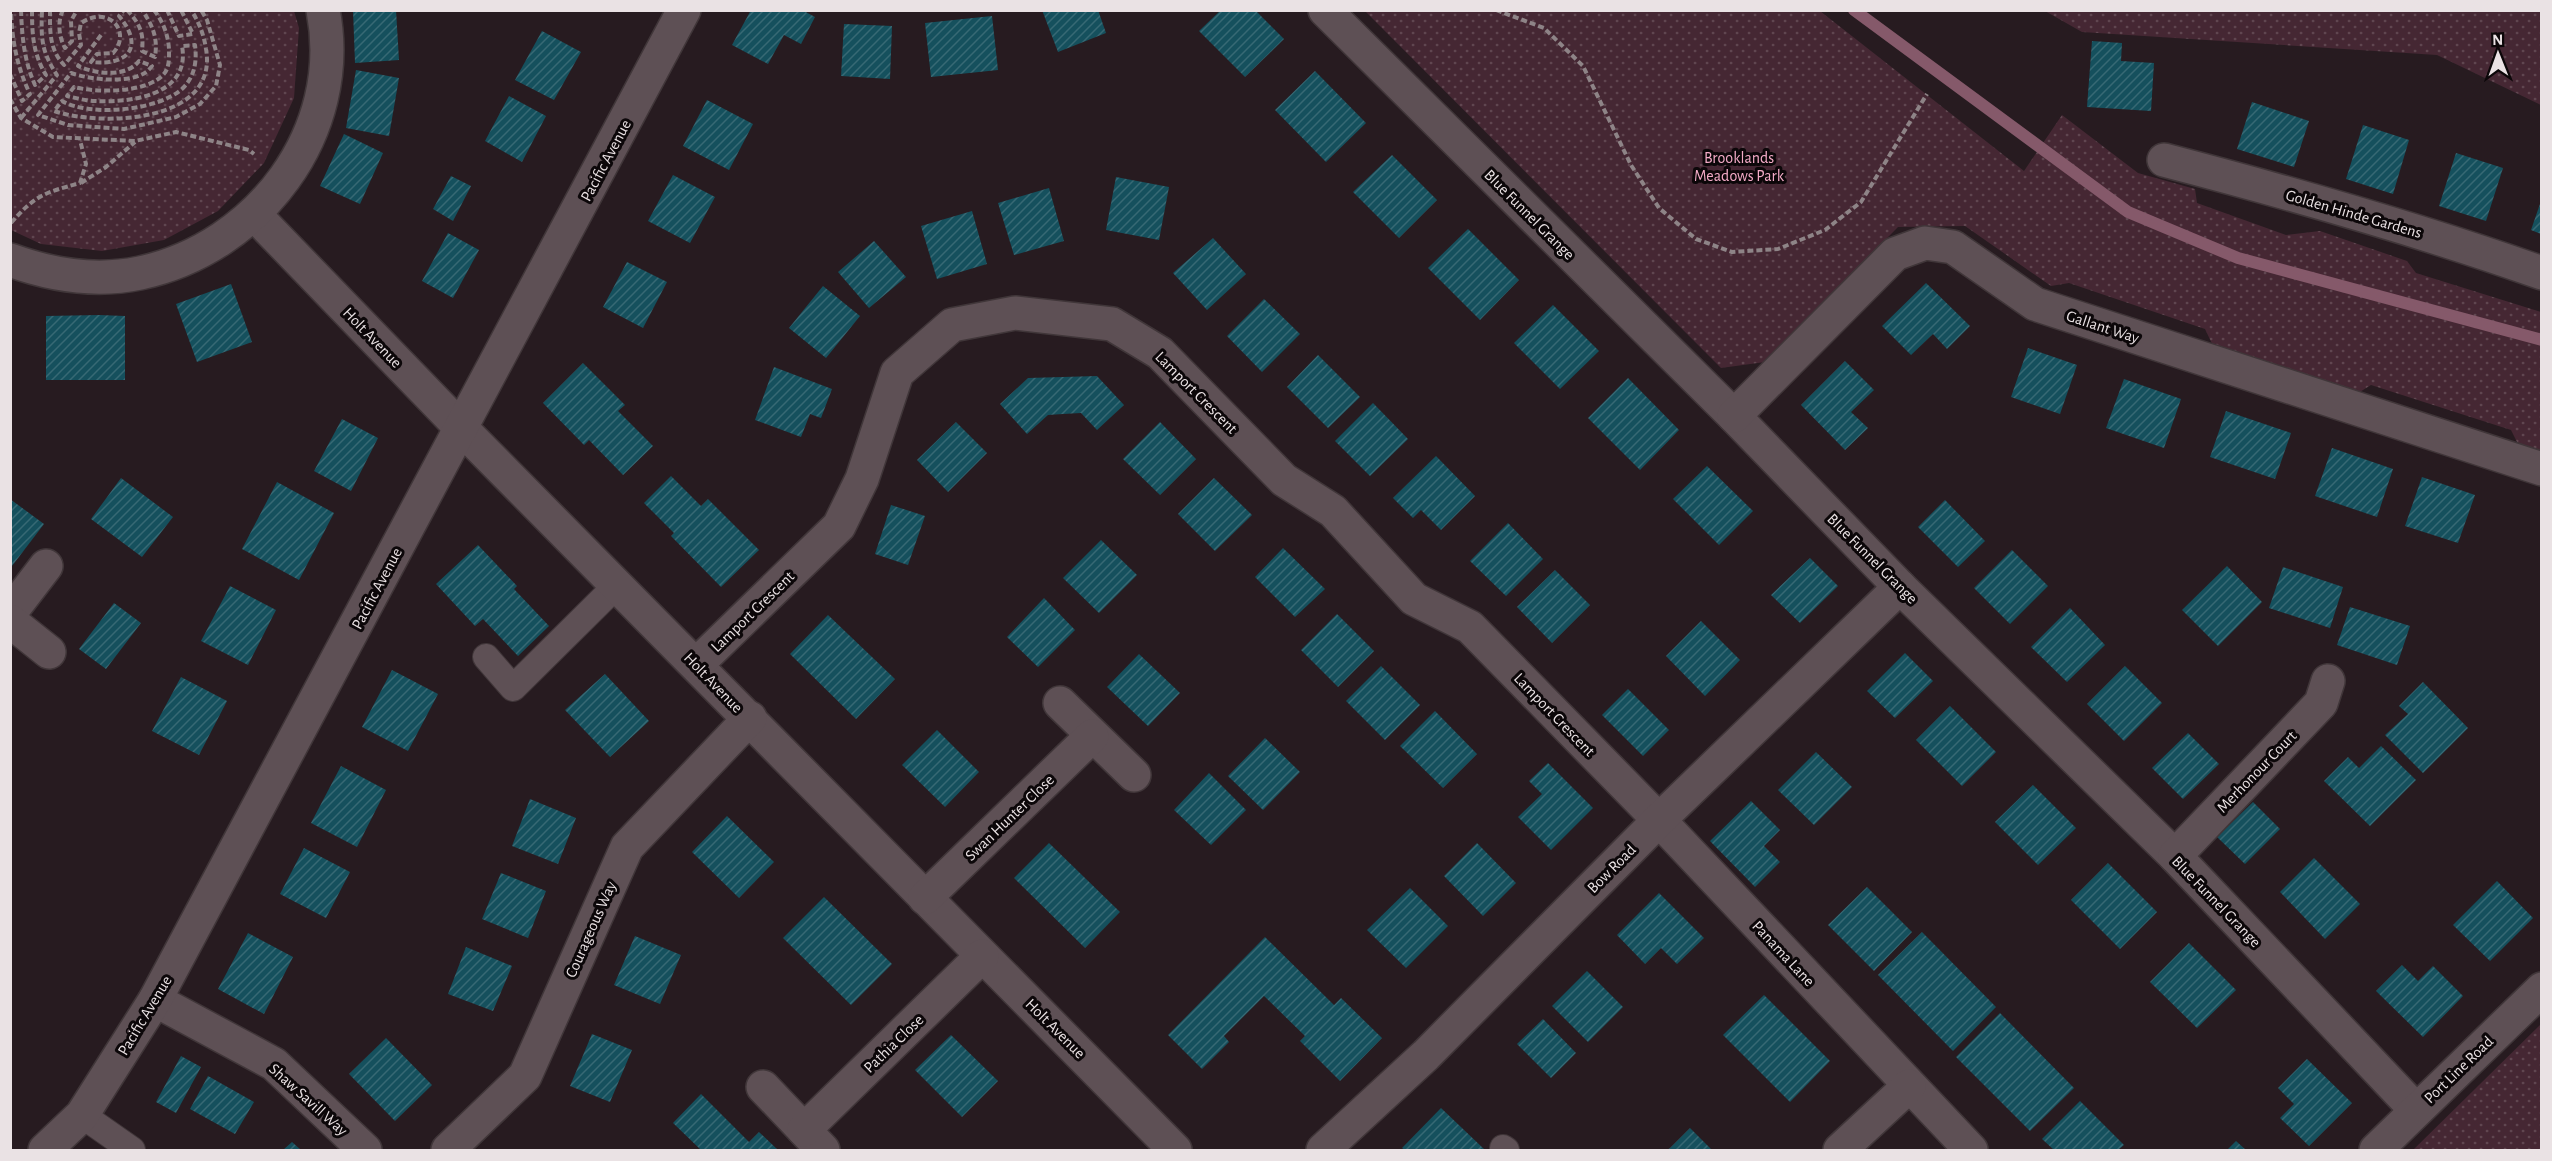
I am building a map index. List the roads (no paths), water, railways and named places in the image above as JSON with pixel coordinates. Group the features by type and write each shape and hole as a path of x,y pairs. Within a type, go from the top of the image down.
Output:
{"street":[{"path":"10,260 68,275 104,277 139,273 173,264 205,250 235,231 254,214 287,177 307,142 320,104 327,64 323,10"},
{"name":"Pacific Avenue","path":"45,1150 82,1115 154,1000 462,429 684,10"},
{"name":"Blue Funnel Grange","path":"1325,10 1734,416 1900,587 2175,856 2416,1110"},
{"name":"Golden Hinde Gardens","path":"2164,160 2264,186 2454,242 2541,273"},
{"name":"Holt Avenue","path":"254,214 462,429 697,664 1175,1150"},
{"name":"Gallant Way","path":"1734,416 1895,254 1925,243 1953,247 2035,304 2541,470"},
{"name":"Lamport Crescent","path":"697,664 839,526 862,479 897,373 952,325 1016,313 1112,324 1160,353 1284,480 1333,511 1414,599 1470,627 1659,820"},
{"path":"10,613 46,566"},
{"name":"Bow Road","path":"1323,1150 1426,1055 1659,820 1900,587"},
{"path":"10,621 49,652"},
{"name":"Merhonour Court","path":"2175,856 2321,703 2328,681"},
{"path":"1060,703 1134,775"},
{"name":"Courageous Way","path":"447,1150 525,1076 627,847 750,718"},
{"name":"Swan Hunter Close","path":"925,898 1092,736"},
{"name":"Panama Lane","path":"1659,820 1971,1150"},
{"name":"Pathia Close","path":"814,1140 982,956"},
{"name":"Port Line Road","path":"2376,1150 2541,989"},
{"name":"Shaw Savill Way","path":"154,1000 274,1064 365,1150"},
{"path":"1840,1150 1909,1086"},
{"path":"763,1087 814,1140"}],"lane":[{"path":"486,657 513,687 617,585"},
{"path":"82,1115 132,1150"}],"waterway":[{"path":"1854,10 2128,212 2238,258 2542,340"}],"park label":[{"name":"Brooklands Meadows Park","path":"1739,166"}]}
